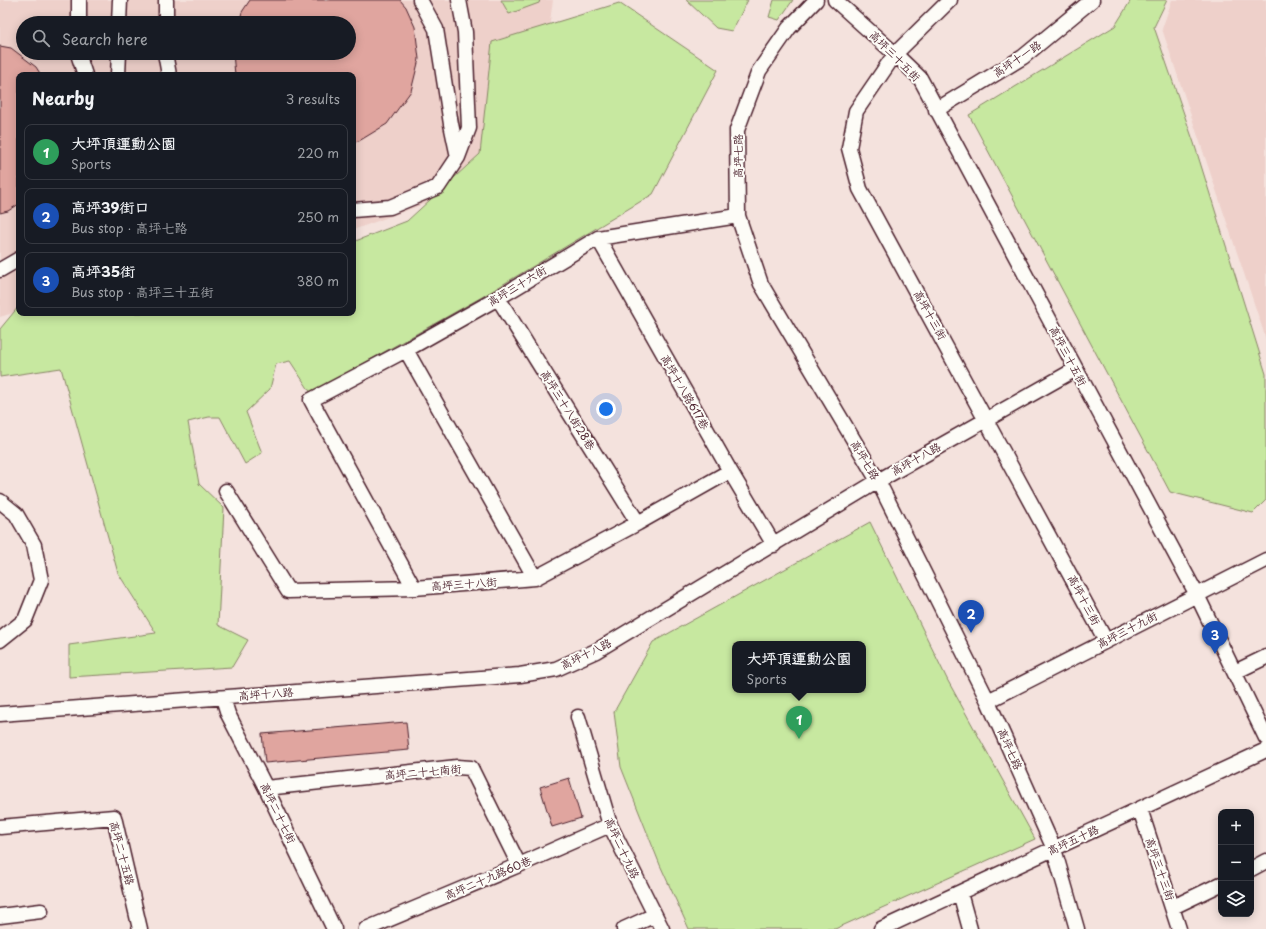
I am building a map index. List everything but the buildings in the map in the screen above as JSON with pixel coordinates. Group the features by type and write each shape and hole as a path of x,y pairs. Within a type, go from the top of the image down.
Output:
{"street":[{"path":"79,0 79,16"},
{"path":"120,0 120,16"},
{"path":"166,0 166,16"},
{"path":"420,0 436,29 450,124 458,157"},
{"path":"356,210 390,207 438,188 458,157 469,128 465,32 459,0"},
{"name":"高坪七路","path":"816,0 789,28 759,71 737,130 738,216 761,284 878,481 988,701 1054,849 1077,929"},
{"name":"高坪三十五街","path":"835,0 896,54 920,78 1197,595 1266,738"},
{"name":"高坪十三街","path":"950,0 896,54 856,111 849,148 860,189 1106,641"},
{"name":"高坪十一路","path":"936,110 1023,57 1092,0"},
{"path":"80,60 84,72"},
{"path":"118,72 119,60"},
{"path":"166,60 168,72"},
{"name":"高坪三十六街","path":"414,588 311,400 406,350 498,298 598,238 738,216"},
{"name":"高坪十八路617巷","path":"598,238 730,471 774,545"},
{"path":"0,270 16,261"},
{"name":"高坪三十八街28巷","path":"498,298 638,523"},
{"path":"406,350 534,578"},
{"name":"高坪十八路","path":"0,714 520,675 556,669 596,651 878,481 1076,369"},
{"name":"高坪三十八街","path":"226,491 288,591 414,588 534,578 638,523 730,471"},
{"path":"0,501 16,514 34,545 41,580 25,620 0,640"},
{"name":"高坪三十九街","path":"988,701 1266,560"},
{"path":"1235,672 1266,657"},
{"name":"高坪二十七街","path":"224,698 228,714 266,788 334,929"},
{"name":"高坪二十九路","path":"578,717 610,825 662,929"},
{"name":"高坪五十路","path":"881,929 1266,750"},
{"name":"高坪二十七南街","path":"266,788 457,767 472,768 519,865"},
{"name":"高坪三十三街","path":"1140,809 1179,929"},
{"name":"高坪二十五路","path":"0,827 114,817 140,929"},
{"name":"高坪二十九路60巷","path":"366,929 610,825"},
{"path":"1254,867 1266,861"},
{"path":"1173,907 1218,885"},
{"path":"960,893 970,929"},
{"path":"0,916 41,911"},
{"path":"624,929 655,915"}],"shaded area":[{"path":"0,0 553,0 530,165 356,229 356,72 16,72 16,312 0,317"},
{"path":"1172,0 1266,0 1266,339 1162,29"}],"green space":[{"path":"501,0 540,0 539,3 509,14"},
{"path":"686,0 748,0 732,31 716,28"},
{"path":"774,0 793,0 779,20 769,17"},
{"path":"1131,0 1167,0 1154,27 1194,143 1266,374 1266,500 1253,513 1170,492 969,115 1115,26"},
{"path":"619,3 718,70 653,194 482,297 311,393 290,361 276,364 270,389 246,412 262,453 245,464 220,417 209,417 188,422 199,484 224,508 218,625 248,640 232,667 69,677 69,645 156,633 118,573 61,368 0,377 0,329 16,310 16,316 356,316 356,241 407,221 480,154 492,42"},
{"path":"870,522 948,681 1035,839 835,929 689,929 660,865 621,767 614,712 653,642"}],"place":[{"name":"高坪39街口","path":"971,633"},
{"name":"高坪35街","path":"1215,654"},
{"name":"大坪頂運動公園","path":"799,739"}]}
